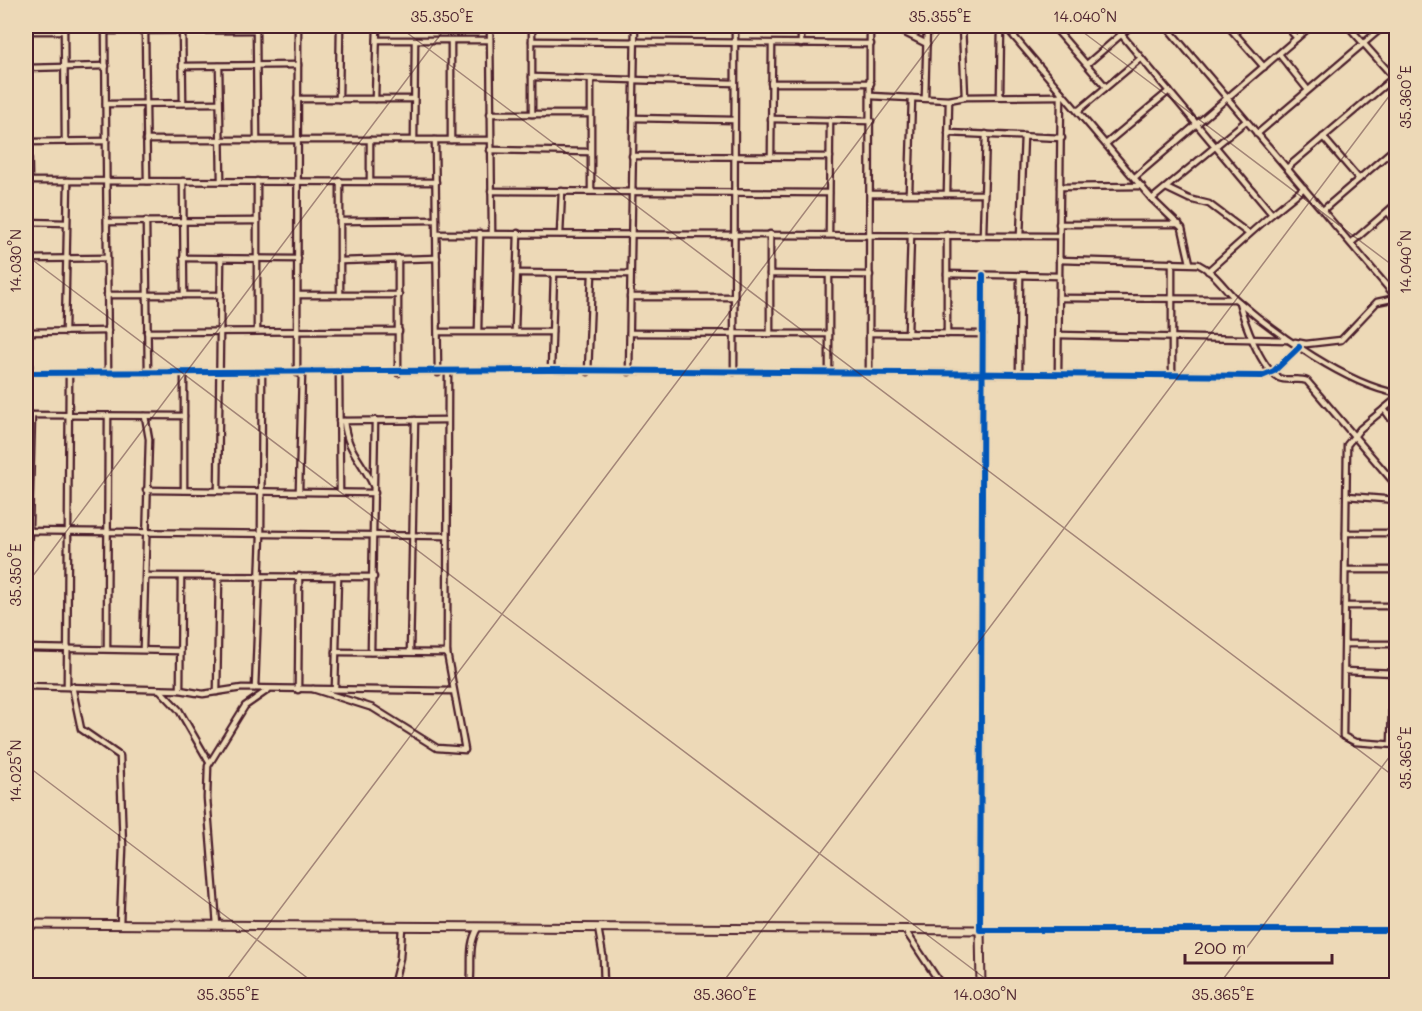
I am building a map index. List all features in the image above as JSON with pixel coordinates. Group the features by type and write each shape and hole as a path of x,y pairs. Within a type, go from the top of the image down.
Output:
{"main road":[{"path":"26,924 980,930 981,986"}],"street":[{"path":"298,26 299,491"},
{"path":"339,99 340,26"},
{"path":"375,99 377,26"},
{"path":"490,26 492,233"},
{"path":"532,26 532,114"},
{"path":"629,372 635,26"},
{"path":"734,372 735,26"},
{"path":"801,26 801,44"},
{"path":"869,372 870,26"},
{"path":"891,26 927,44"},
{"path":"925,98 927,26"},
{"path":"962,26 965,97"},
{"path":"1000,95 1003,26"},
{"path":"1003,26 1061,94 1079,110 1152,199 1179,224 1190,263"},
{"path":"1062,26 1055,28 1106,87"},
{"path":"1087,64 1131,26"},
{"path":"1059,335 1289,340 1306,344 1341,340 1377,302 1396,297 1166,26"},
{"path":"1230,26 1264,67"},
{"path":"1286,26 1297,38"},
{"path":"1135,177 1311,26"},
{"path":"1287,168 1395,79 1348,26"},
{"path":"1257,134 1384,26"},
{"path":"26,31 64,28 65,141"},
{"path":"108,373 105,28 145,30 256,28 257,140"},
{"path":"182,28 183,103"},
{"path":"145,30 147,181"},
{"path":"1121,34 1272,214"},
{"path":"377,40 490,40"},
{"path":"414,140 415,41"},
{"path":"451,41 451,141"},
{"path":"532,41 871,44"},
{"path":"771,156 772,44"},
{"path":"1279,54 1308,90"},
{"path":"1079,110 1141,58"},
{"path":"182,66 298,65"},
{"path":"106,66 26,68 27,181 436,182"},
{"path":"219,66 221,180"},
{"path":"532,77 734,83"},
{"path":"591,79 591,191"},
{"path":"771,82 871,83"},
{"path":"1107,143 1169,91"},
{"path":"871,96 949,99 1061,94"},
{"path":"1058,374 1061,94"},
{"path":"909,194 912,98"},
{"path":"297,99 413,99"},
{"path":"947,193 949,99"},
{"path":"106,104 219,103"},
{"path":"490,114 590,114"},
{"path":"633,118 734,120"},
{"path":"771,119 871,121"},
{"path":"829,234 830,120"},
{"path":"1152,199 1246,121"},
{"path":"948,133 1062,138"},
{"path":"983,235 986,134"},
{"path":"1020,236 1024,136"},
{"path":"1323,137 1359,179"},
{"path":"146,140 490,140"},
{"path":"370,140 370,181"},
{"path":"435,140 438,373"},
{"path":"27,142 106,141"},
{"path":"490,150 591,152"},
{"path":"1323,210 1395,150"},
{"path":"632,156 830,157"},
{"path":"65,332 68,181"},
{"path":"183,181 184,295"},
{"path":"257,181 259,258 257,331"},
{"path":"340,181 340,295"},
{"path":"1060,187 1142,186"},
{"path":"1166,188 1189,199 1213,206 1249,234"},
{"path":"1208,271 1304,188"},
{"path":"491,191 829,193"},
{"path":"560,234 562,191"},
{"path":"870,194 984,194"},
{"path":"1351,243 1396,204"},
{"path":"1388,212 1396,222"},
{"path":"340,221 436,220"},
{"path":"107,222 257,221"},
{"path":"26,222 66,223"},
{"path":"146,222 147,373"},
{"path":"1059,224 1179,224"},
{"path":"478,331 480,233"},
{"path":"515,331 518,233"},
{"path":"437,234 1059,236"},
{"path":"770,234 770,334"},
{"path":"908,333 911,235"},
{"path":"947,235 947,334"},
{"path":"107,258 27,259 27,373 448,373 551,370 1262,376 1272,372 1299,346"},
{"path":"183,258 298,259"},
{"path":"218,490 221,258"},
{"path":"398,258 398,373"},
{"path":"340,261 437,258"},
{"path":"1059,260 1190,263 1208,271 1237,300 1289,340 1368,385 1396,393"},
{"path":"1172,262 1172,375"},
{"path":"516,273 630,274"},
{"path":"551,370 554,274"},
{"path":"588,372 592,274"},
{"path":"770,274 870,275"},
{"path":"947,274 1059,276"},
{"path":"829,275 829,371"},
{"path":"983,275 980,930 1396,930"},
{"path":"1019,373 1020,276"},
{"path":"107,295 221,295"},
{"path":"299,295 399,296"},
{"path":"630,297 733,297"},
{"path":"1059,298 1237,300"},
{"path":"1237,300 1253,339 1272,372 1282,379 1307,381 1396,485"},
{"path":"27,332 108,331"},
{"path":"147,332 399,331"},
{"path":"438,332 552,332"},
{"path":"630,333 829,334"},
{"path":"870,333 983,334"},
{"path":"69,373 68,649 70,686 81,729 120,756 123,848 120,924"},
{"path":"184,373 184,490"},
{"path":"255,688 261,535 262,373"},
{"path":"339,373 340,492"},
{"path":"313,689 373,708 437,747 465,750 452,691 447,653 448,373"},
{"path":"1344,671 1395,672 1394,744 1355,742 1343,736 1347,445 1354,435 1396,399"},
{"path":"1384,410 1396,426"},
{"path":"26,415 184,416"},
{"path":"26,634 27,531 32,415"},
{"path":"107,648 108,416"},
{"path":"143,649 149,439 145,416"},
{"path":"371,652 375,420"},
{"path":"410,652 415,420"},
{"path":"341,421 447,420"},
{"path":"341,421 347,443 365,468 375,491"},
{"path":"146,490 375,491"},
{"path":"1347,496 1396,500"},
{"path":"27,531 109,534 447,536"},
{"path":"1346,533 1396,533"},
{"path":"1346,570 1396,570"},
{"path":"146,576 374,577"},
{"path":"298,690 299,576"},
{"path":"335,689 338,576"},
{"path":"180,690 181,577"},
{"path":"217,692 219,577"},
{"path":"1345,606 1396,606"},
{"path":"1345,644 1396,644"},
{"path":"26,648 180,651"},
{"path":"336,652 447,653"},
{"path":"26,686 160,689 203,694 255,688 452,691"},
{"path":"160,689 179,710 209,762"},
{"path":"217,926 207,798 209,762 245,706 270,689"},
{"path":"393,986 400,958 402,927"},
{"path":"470,986 471,942 478,928"},
{"path":"598,928 603,956 604,986"},
{"path":"905,930 942,986"}],"cycle path":[{"path":"983,275 980,930 1396,930"},
{"path":"26,373 551,370 1262,376 1274,371 1299,347"}]}
